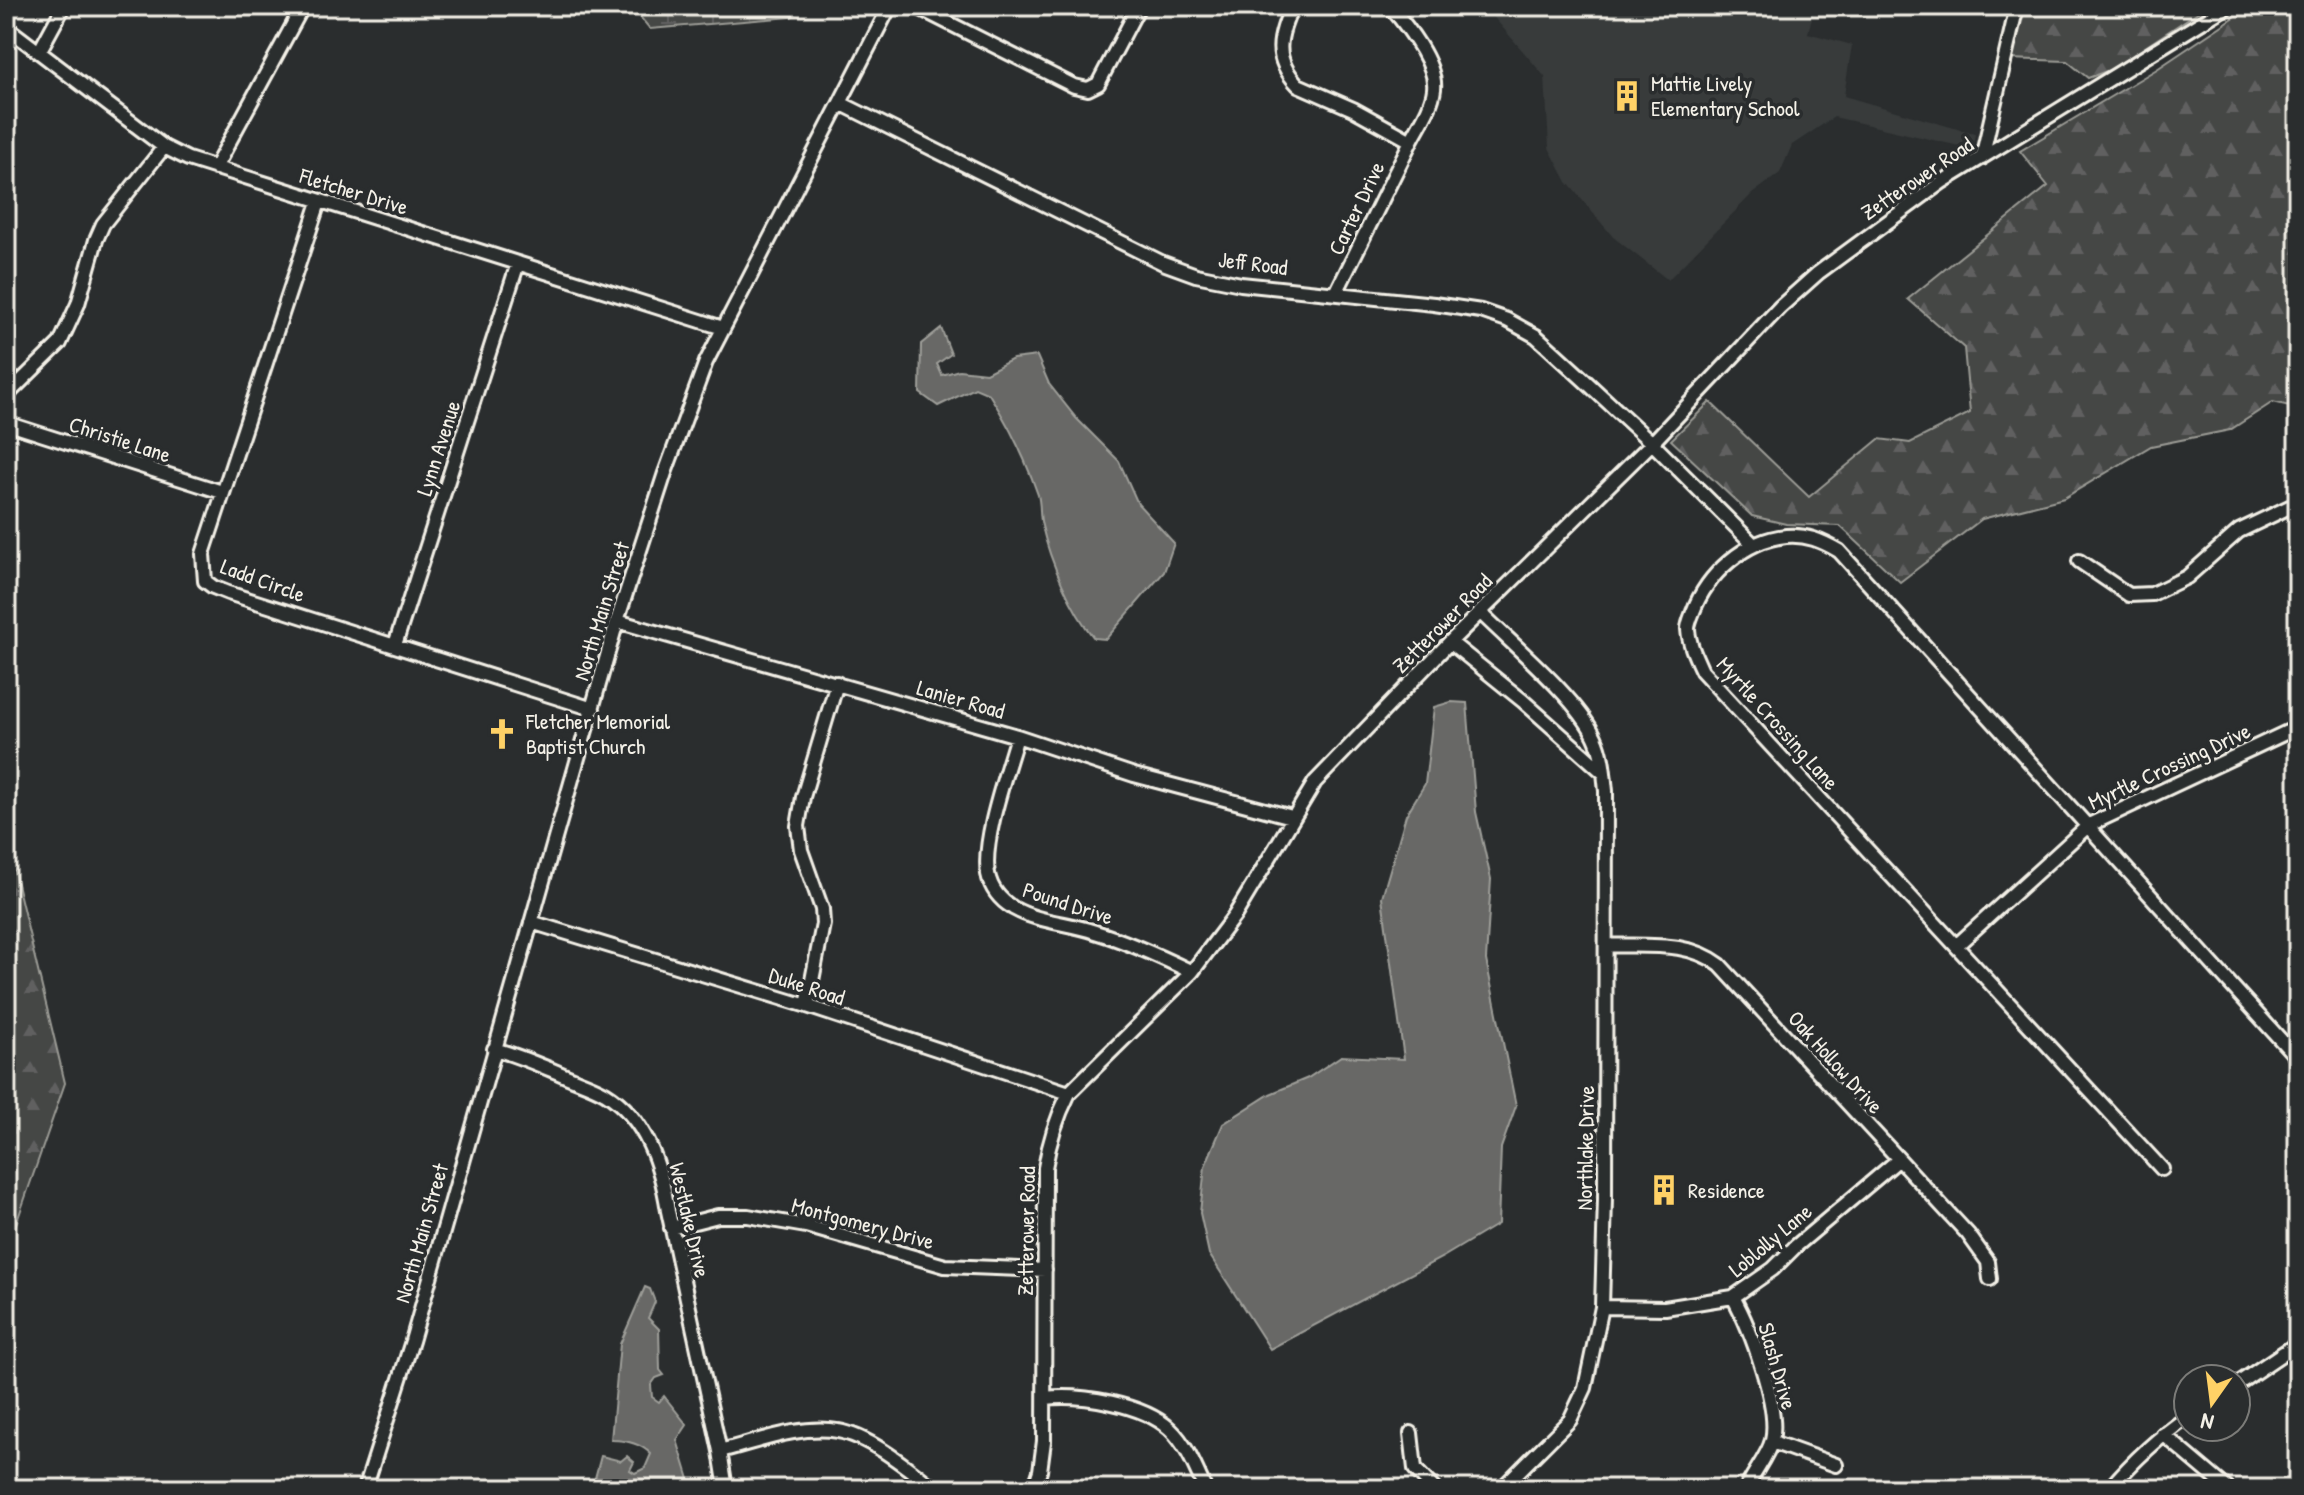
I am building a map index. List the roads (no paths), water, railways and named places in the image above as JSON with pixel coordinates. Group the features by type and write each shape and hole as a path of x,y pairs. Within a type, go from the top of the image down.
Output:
{"street":[{"path":"39,52 64,6"},
{"path":"215,168 303,6"},
{"name":"North Main Street","path":"365,1489 412,1341 617,621 685,415 723,328 890,6"},
{"path":"915,6 1074,86 1088,89 1098,84 1139,6"},
{"path":"1292,6 1284,25 1281,62 1298,85 1353,109 1411,141"},
{"name":"Carter Drive","path":"1336,293 1434,90 1433,75 1413,36 1390,6"},
{"path":"1982,158 2017,6"},
{"name":"Zetterower Road","path":"1034,1489 1043,1456 1045,1398 1045,1168 1055,1125 1069,1093 1192,972 1235,915 1315,782 1450,642 1652,443 1780,307 1818,273 1942,182 2228,6"},
{"name":"Fletcher Drive","path":"6,27 164,147 215,168 319,202 723,328"},
{"name":"Jeff Road","path":"840,103 1163,263 1196,275 1220,281 1434,304 1481,311 1507,320 1536,336 1652,443 1753,544"},
{"path":"6,396 60,343 78,304 103,224 164,147"},
{"name":"Ladd Circle","path":"319,202 203,554 205,581 228,593 593,709"},
{"name":"Lynn Avenue","path":"395,645 518,263"},
{"name":"Christie Lane","path":"6,423 222,492"},
{"path":"2079,561 2129,595 2152,594 2187,577 2239,531 2298,503"},
{"name":"Myrtle Crossing Lane","path":"2162,1169 1702,671 1692,648 1688,627 1698,597 1711,578 1753,544 1786,536 1816,538 1839,551 2298,1059"},
{"name":"Northlake Drive","path":"1481,613 1575,706 1594,733 1602,753 1604,773 1606,945 1602,1307 1585,1388 1570,1420 1501,1489"},
{"name":"Lanier Road","path":"617,621 1017,736 1134,775 1292,817"},
{"path":"1450,642 1604,773"},
{"path":"807,1006 823,924 822,909 801,850 798,826 803,797 837,683"},
{"name":"Myrtle Crossing Drive","path":"1956,946 2089,825 2298,727"},
{"name":"Pound Drive","path":"1017,736 988,845 988,874 1001,900 1027,914 1099,933 1145,950 1192,972"},
{"name":"Duke Road","path":"531,922 807,1006 1069,1093"},
{"name":"Oak Hollow Drive","path":"1606,945 1678,947 1708,955 1732,977 1968,1234 1988,1262 1990,1279"},
{"name":"Westlake Drive","path":"494,1049 518,1055 603,1092 628,1111 646,1137 658,1163 726,1489"},
{"name":"Loblolly Lane","path":"1602,1307 1665,1308 1733,1297 1773,1269 1898,1160"},
{"name":"Montgomery Drive","path":"671,1228 718,1216 748,1216 806,1226 945,1266 1045,1270"},
{"name":"Slash Drive","path":"1733,1297 1750,1333 1774,1418 1772,1442 1746,1489"},
{"path":"2252,1374 2298,1343"},
{"path":"1045,1398 1065,1396 1092,1400 1124,1406 1156,1418 1172,1431 1183,1446 1205,1489"},
{"path":"2109,1489 2134,1461 2172,1428"},
{"path":"720,1451 808,1430 839,1431 892,1458 935,1489"},
{"path":"1411,1433 1415,1469 1434,1489"},
{"path":"2163,1434 2228,1489"},
{"path":"1772,1442 1836,1465"}],"place":[{"name":"Mattie Lively Elementary School","path":"1627,96"},
{"name":"Fletcher Memorial Baptist Church","path":"502,734"},
{"name":"Residence","path":"1664,1190"}]}
